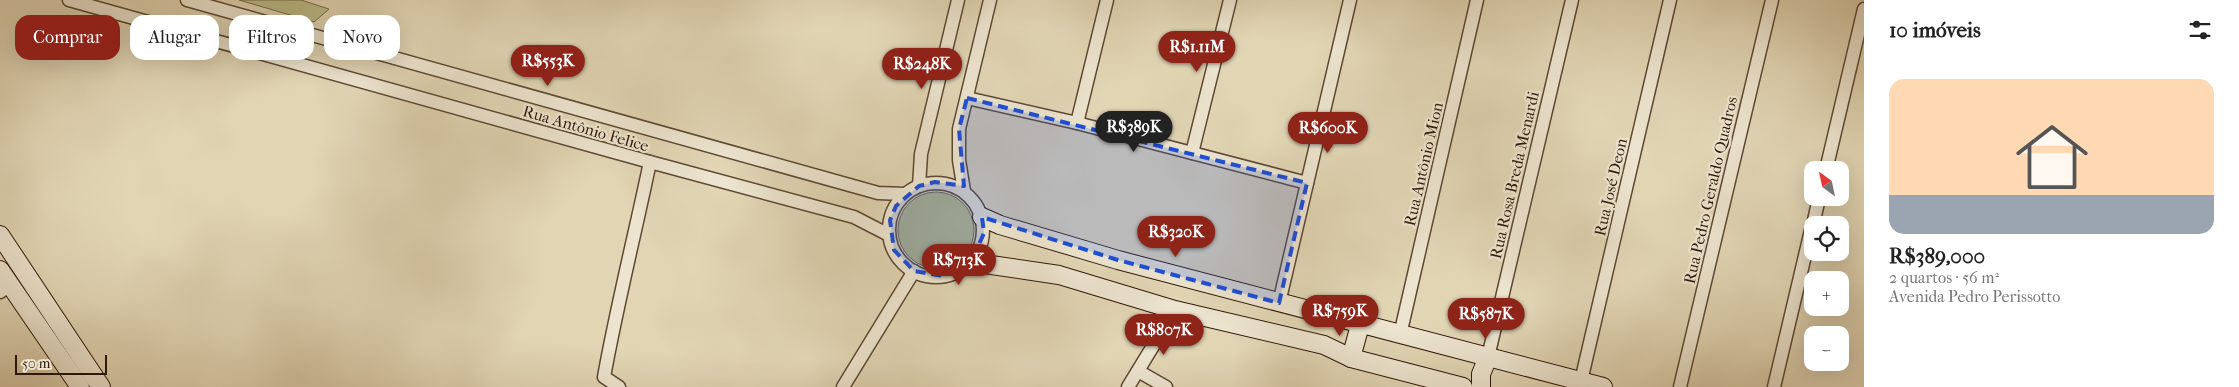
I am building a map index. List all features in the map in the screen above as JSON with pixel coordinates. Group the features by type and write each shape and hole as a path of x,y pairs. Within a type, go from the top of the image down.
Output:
{"street":[{"name":"Rua Antônio Felice","path":"69,0 854,217 890,235"},
{"name":"Rua Antônio Felice","path":"187,0 878,193 905,194"},
{"path":"919,186 921,154 958,0"},
{"path":"964,191 959,160 960,129 990,0"},
{"path":"1077,123 1107,0"},
{"path":"1192,154 1230,0"},
{"path":"1279,303 1350,0"},
{"name":"Rua Antônio Mion","path":"1400,335 1477,0"},
{"name":"Rua Rosa Breda Menardi","path":"1488,357 1572,0"},
{"name":"Rua José Deon","path":"1582,384 1670,0"},
{"name":"Rua Pedro Geraldo Quadros","path":"1680,387 1772,0"},
{"path":"1828,161 1864,9"},
{"path":"967,98 1077,123 1307,182"},
{"path":"619,387 604,377 613,327 621,300 650,162"},
{"path":"935,182 950,184 964,191 976,203 982,217 984,233 980,248 971,262 958,271 944,276 929,276 914,271 902,262 894,250 890,235 890,220 896,206 905,194 919,186 935,182"},
{"path":"982,217 1000,225 1118,260 1360,325 1488,357 1582,384 1603,387"},
{"path":"0,235 101,387"},
{"path":"1774,387 1804,261"},
{"path":"971,262 1059,275 1175,310 1324,345 1351,358 1463,387"},
{"path":"0,270 5,289 80,387"},
{"path":"843,387 914,271"},
{"path":"1128,387 1175,310"},
{"path":"1351,358 1360,325"},
{"path":"1481,387 1481,374 1488,357"},
{"path":"1138,371 1166,387"}],"highlighted area":[{"path":"967,98 1307,183 1279,303 1118,260 982,217 984,233 971,262 944,276 914,271 894,250 890,220 896,206 919,186 935,182 964,186 959,129"}],"green space":[{"path":"239,0 301,0 329,9 314,22 314,15 290,15"},
{"path":"936,192 950,195 963,203 971,216 974,230 971,244 963,257 950,265 936,268 922,265 909,257 901,244 898,230 901,216 909,203 922,195"}]}
